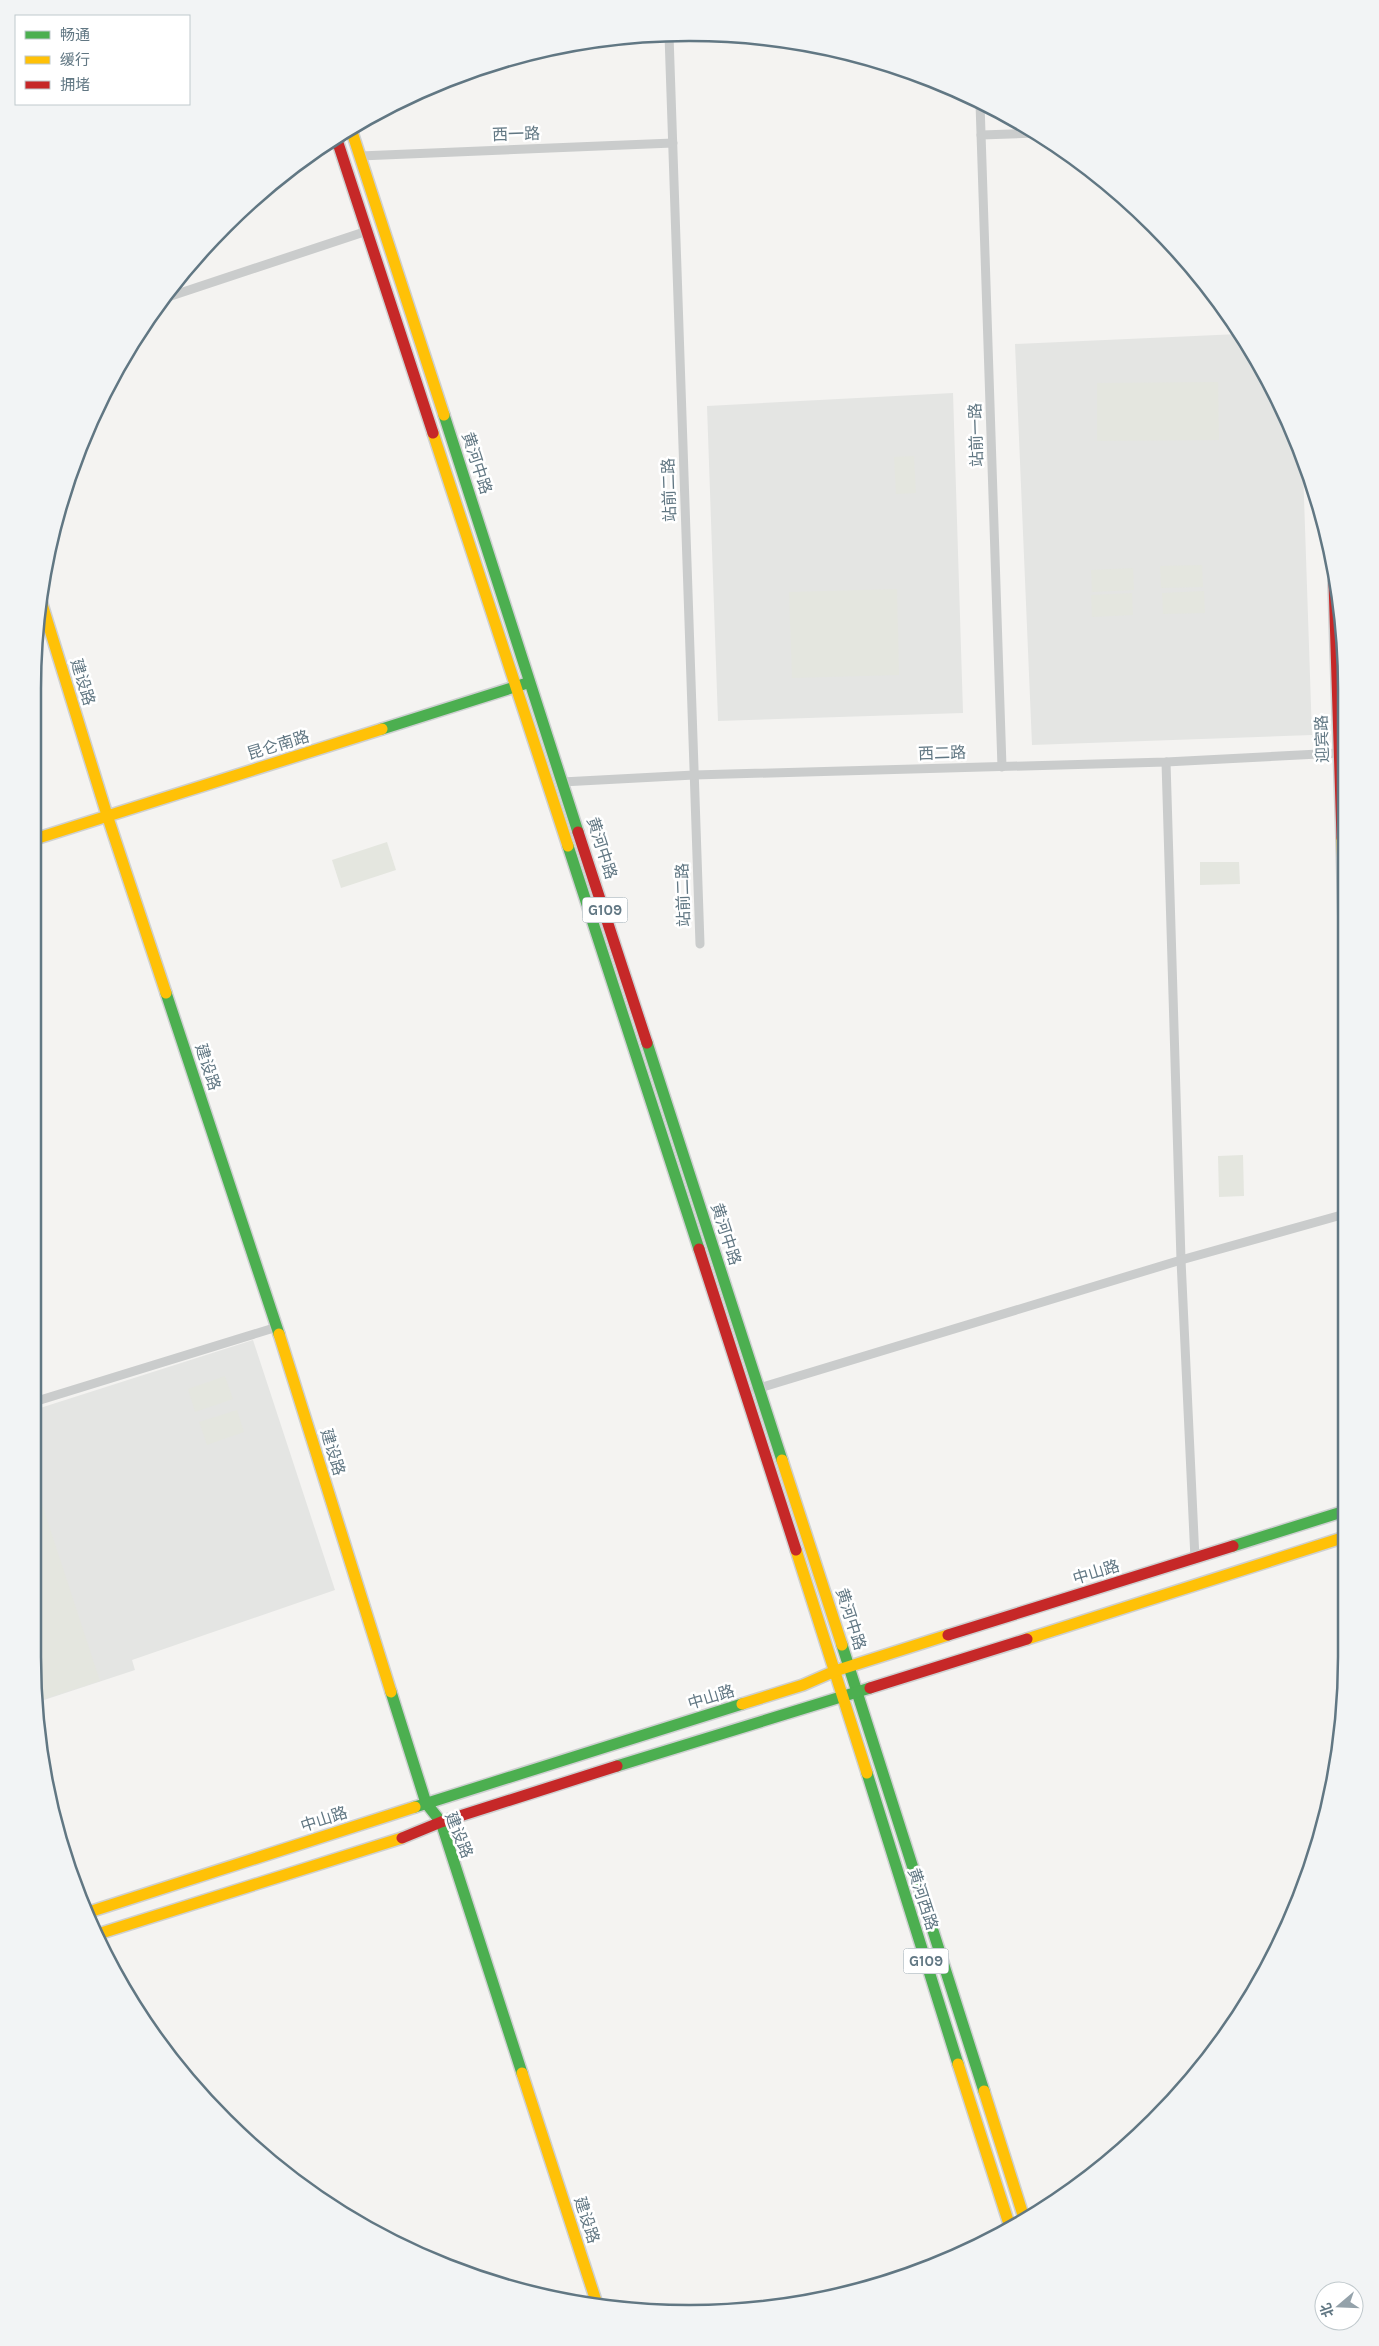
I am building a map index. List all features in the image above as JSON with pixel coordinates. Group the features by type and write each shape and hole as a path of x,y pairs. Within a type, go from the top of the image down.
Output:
{"main road":[{"name":"黄河中路","path":"353,135 856,1692"},
{"name":"黄河中路","path":"338,144 514,687 746,1392 835,1671 841,1696"},
{"name":"建设路","path":"46,616 108,815 277,1327 426,1803 440,1822 595,2297"},
{"name":"迎宾路","path":"1335,640 1338,753"},
{"name":"昆仑南路","path":"41,837 531,682"},
{"name":"中山路","path":"93,1911 426,1803 803,1685 835,1671 1338,1513"},
{"path":"103,1932 396,1840 440,1822 1338,1539"},
{"name":"黄河西路","path":"856,1692 1022,2213"},
{"name":"黄河西路","path":"841,1696 1008,2221"}],"street":[{"name":"站前二路","path":"669,42 700,944"},
{"name":"站前一路","path":"980,110 1002,767"},
{"path":"981,135 1023,133"},
{"name":"西一路","path":"360,156 673,143"},
{"path":"175,295 367,231"},
{"name":"西二路","path":"547,788 563,781 694,775 1166,762 1338,753"},
{"path":"1166,762 1181,1260 1195,1559"},
{"path":"746,1392 1181,1260 1338,1216"},
{"path":"41,1400 277,1327"}],"shaded area":[{"path":"1232,334 1271,403 1303,483 1312,735 1032,745 1015,344"},
{"path":"1218,382 1219,440 1097,441 1097,383"},
{"path":"953,393 963,713 718,721 707,406"},
{"path":"914,456 916,493 896,494 894,457"},
{"path":"1202,565 1203,587 1161,588 1160,566"},
{"path":"1133,568 1134,590 1092,592 1091,570"},
{"path":"897,589 899,675 792,678 789,592"},
{"path":"1204,591 1205,613 1163,614 1162,593"},
{"path":"1132,593 1133,615 1092,617 1091,595"},
{"path":"387,842 396,870 341,888 332,860"},
{"path":"1200,862 1239,862 1240,884 1200,885"},
{"path":"1243,1155 1244,1196 1219,1197 1218,1156"},
{"path":"253,1340 335,1590 132,1660 135,1670 43,1700 41,1656 41,1408"},
{"path":"225,1376 233,1399 195,1412 188,1389"},
{"path":"237,1410 244,1432 207,1445 199,1422"},
{"path":"41,1501 100,1681 43,1699 41,1656"}],"traffic: fast":[{"path":"444,415 578,832"},
{"path":"382,729 524,684"},
{"path":"568,846 699,1249"},
{"path":"166,993 279,1334"},
{"path":"647,1043 782,1460"},
{"path":"1233,1546 1338,1513"},
{"path":"842,1645 984,2091"},
{"path":"617,1766 870,1688"},
{"path":"391,1692 426,1803 441,1822 522,2073"},
{"path":"415,1807 742,1704"},
{"path":"867,1773 958,2064"}],"traffic: slow":[{"path":"353,135 444,415"},
{"path":"433,433 568,846"},
{"path":"46,617 107,815 166,993"},
{"path":"41,837 382,729"},
{"path":"279,1334 391,1692"},
{"path":"782,1460 842,1645"},
{"path":"1027,1639 1338,1539"},
{"path":"796,1550 867,1773"},
{"path":"742,1704 803,1685 835,1671 948,1635"},
{"path":"93,1911 415,1807"},
{"path":"103,1932 402,1838"},
{"path":"958,2064 1008,2221"},
{"path":"522,2073 595,2297"},
{"path":"984,2091 1022,2213"}],"traffic: jam":[{"path":"338,144 433,433"},
{"path":"1336,649 1338,710"},
{"path":"578,832 647,1043"},
{"path":"699,1249 796,1550"},
{"path":"948,1635 1233,1546"},
{"path":"870,1688 1027,1639"},
{"path":"402,1838 441,1822 617,1766"}]}
